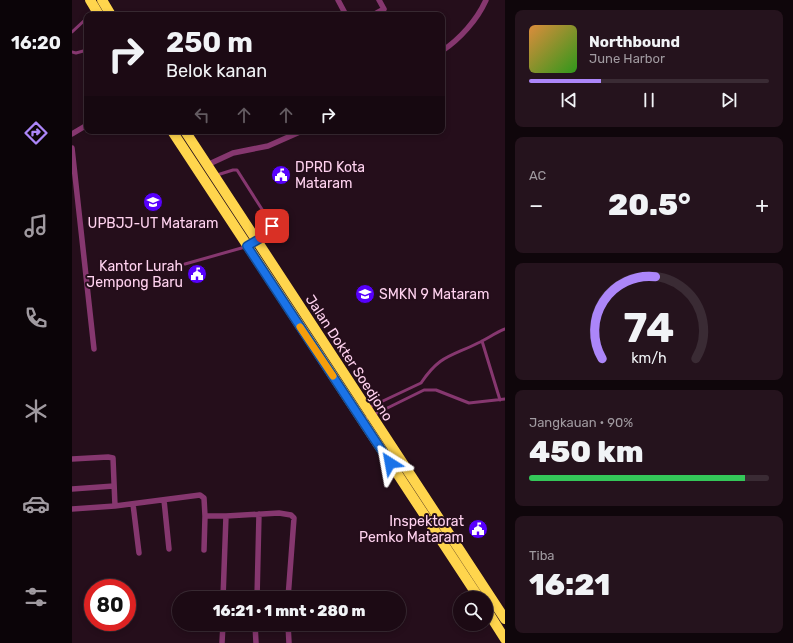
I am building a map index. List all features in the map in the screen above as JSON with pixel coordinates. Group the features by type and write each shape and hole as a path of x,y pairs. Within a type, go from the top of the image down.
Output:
{"highway":[{"path":"90,0 95,12"},
{"path":"102,0 109,12"},
{"name":"Jalan Dokter Soedjono","path":"174,134 252,244 471,576 505,619"},
{"name":"Jalan Dokter Soedjono","path":"187,134 214,176 252,244"},
{"name":"Jalan Dokter Soedjono","path":"471,576 476,591"},
{"path":"493,620 505,639"}],"street":[{"path":"338,0 344,12"},
{"path":"379,0 385,12"},
{"path":"445,48 467,29 486,0"},
{"path":"72,134 84,126"},
{"path":"207,165 233,153 268,146 295,134"},
{"path":"72,148 94,349"},
{"path":"72,459 113,458 115,506"},
{"path":"72,489 114,486"},
{"path":"72,509 115,506 201,495 204,498 206,516 204,550"},
{"path":"164,500 168,549"},
{"path":"133,504 139,553"},
{"path":"206,516 259,514 291,515 294,518 289,591"},
{"path":"257,591 259,514"},
{"path":"223,591 226,516"},
{"path":"222,643 223,631"},
{"path":"255,631 256,643"},
{"path":"288,631 289,643"}],"lane":[{"path":"72,32 84,21"},
{"path":"72,52 76,53 84,51"},
{"path":"185,264 252,244 272,231 272,226 237,170 214,176"},
{"path":"364,415 421,383 430,370 442,360 505,329"},
{"path":"482,341 500,400"},
{"path":"421,383 424,390"},
{"path":"364,415 424,390 436,390 460,401 469,403 505,399"}],"slow traffic":[{"path":"300,327 333,376"}],"place":[{"name":"DPRD Kota Mataram","path":"281,175"},
{"name":"UPBJJ-UT Mataram","path":"153,202"},
{"name":"Kantor Lurah Jempong Baru","path":"197,274"},
{"name":"SMKN 9 Mataram","path":"365,294"},
{"name":"Inspektorat Pemko Mataram","path":"478,529"}],"route":[{"path":"272,226 272,231 256,242 247,246 390,463"}]}
